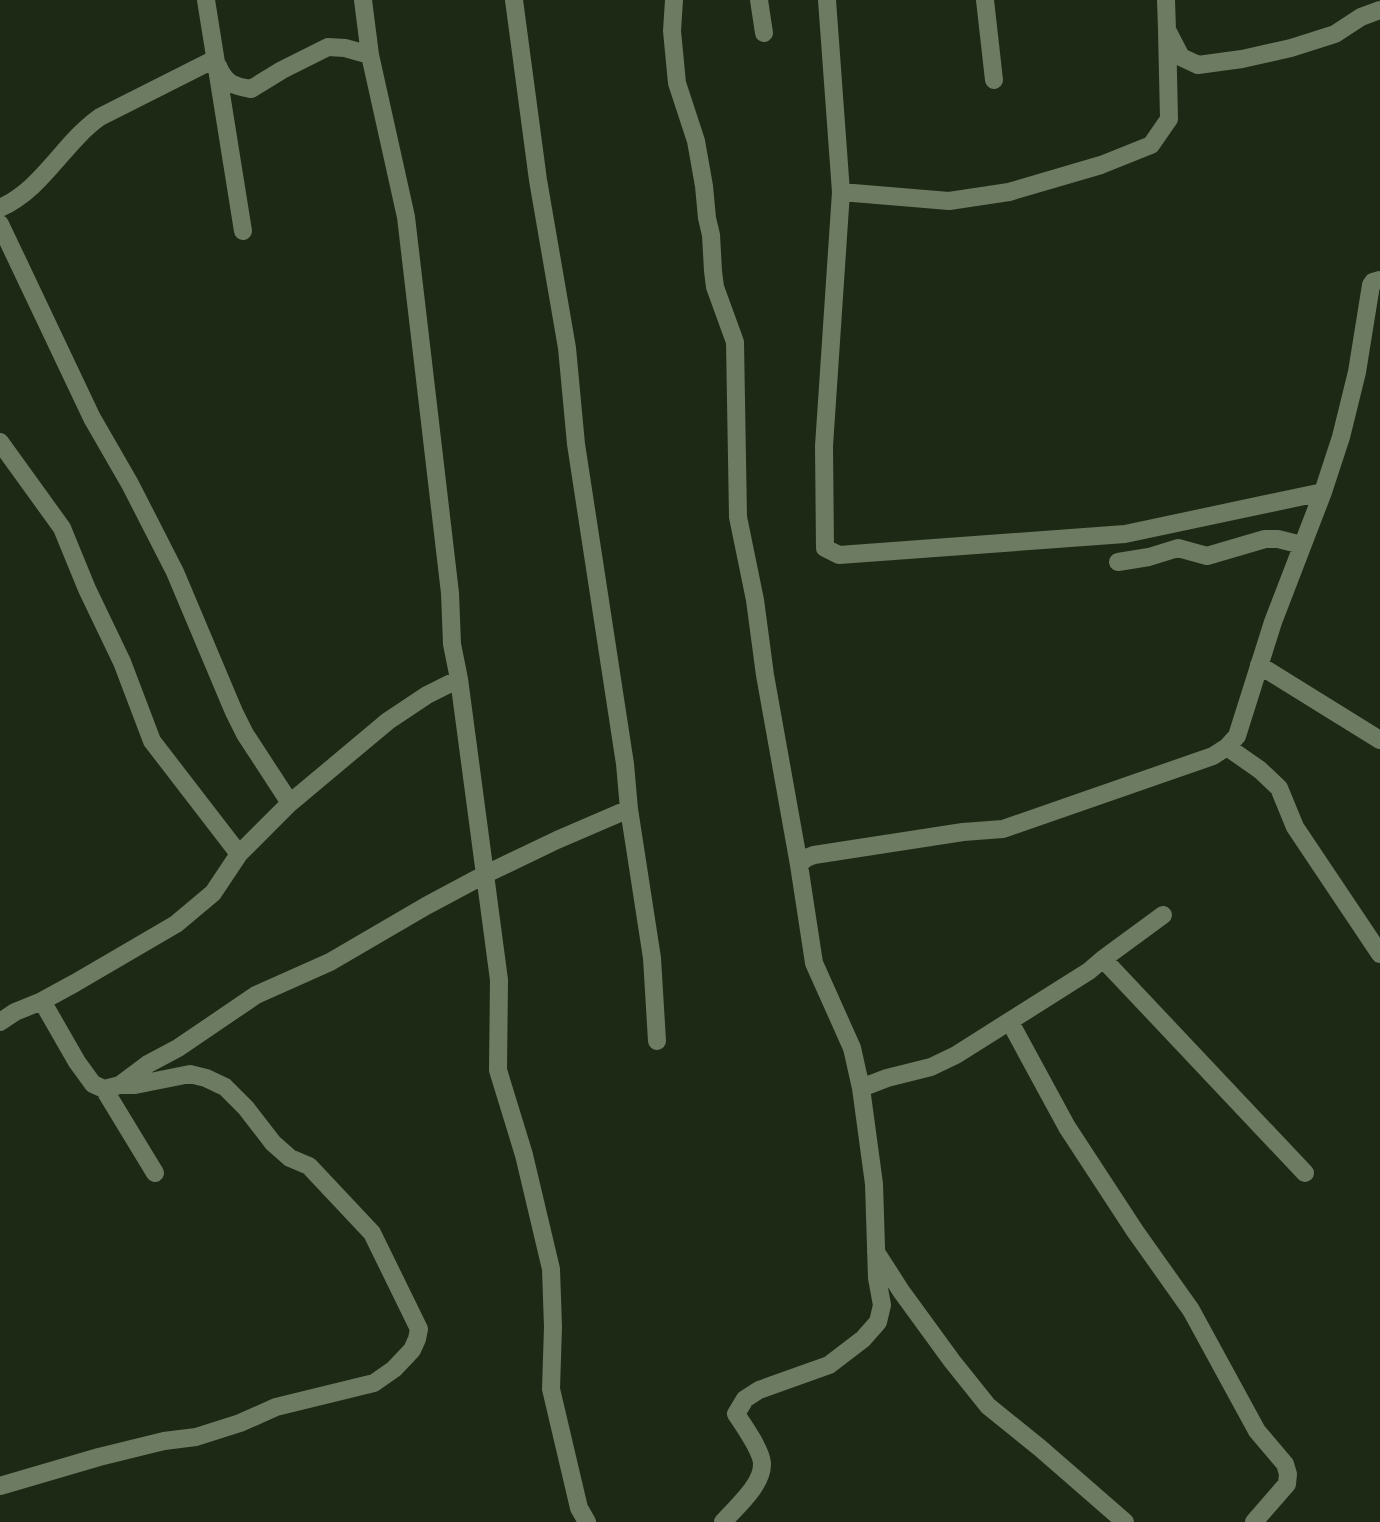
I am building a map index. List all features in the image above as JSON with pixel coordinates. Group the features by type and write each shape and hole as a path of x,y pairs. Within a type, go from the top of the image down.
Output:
{"street":[{"path":"206,0 243,231"},
{"path":"363,0 370,55 406,217 450,593 452,644 499,980 498,1070 524,1155 551,1269 551,1389 579,1508 587,1522"},
{"path":"514,0 538,180 567,348 576,444 652,958 657,1041"},
{"path":"674,0 672,30 677,83 696,141 712,235 715,287 735,342 738,517 755,600 765,675 814,963 852,1048 860,1088 874,1184 877,1278 882,1305 878,1322 863,1339 829,1365 759,1390 745,1399 737,1414 755,1444 762,1463 757,1483 723,1522"},
{"path":"759,0 764,33"},
{"path":"827,0 841,192 824,446 825,548 839,555 1125,534 1323,492"},
{"path":"985,0 994,80"},
{"path":"841,192 949,201 997,194 1101,164 1151,145 1169,119 1166,0"},
{"path":"1167,30 1181,57 1198,65 1291,48 1335,34 1361,17 1380,10"},
{"path":"215,59 222,75 234,86 251,89 328,47 345,48 370,55"},
{"path":"0,208 29,190 92,122 215,59"},
{"path":"0,224 92,418 130,484 175,572 245,734 290,803"},
{"path":"799,865 814,855 963,832 1003,829 1213,756 1227,747 1237,736 1273,622 1323,492 1341,437 1357,372 1371,285 1380,280"},
{"path":"0,442 62,528 87,589 122,662 152,741 239,854"},
{"path":"1118,562 1178,548 1207,556 1265,539 1302,545"},
{"path":"1259,665 1380,740"},
{"path":"0,1022 176,924 213,893 239,854 290,803 388,721 427,695 458,680"},
{"path":"1227,747 1260,770 1279,788 1295,827 1380,954"},
{"path":"112,1087 178,1048 256,995 330,962 484,875 629,809"},
{"path":"860,1088 931,1067 956,1055 1078,979 1163,915"},
{"path":"1103,959 1305,1173"},
{"path":"0,1486 151,1444 196,1437 240,1423 276,1407 374,1383 394,1369 412,1350 419,1329 372,1233 309,1167 290,1158 273,1143 246,1108 225,1087 190,1074 112,1087 93,1084 77,1062 42,1001"},
{"path":"1010,1022 1067,1127 1191,1310 1257,1431 1285,1464 1287,1484 1254,1522"},
{"path":"112,1087 155,1173"},
{"path":"876,1252 901,1291 988,1406 1125,1522"}]}
